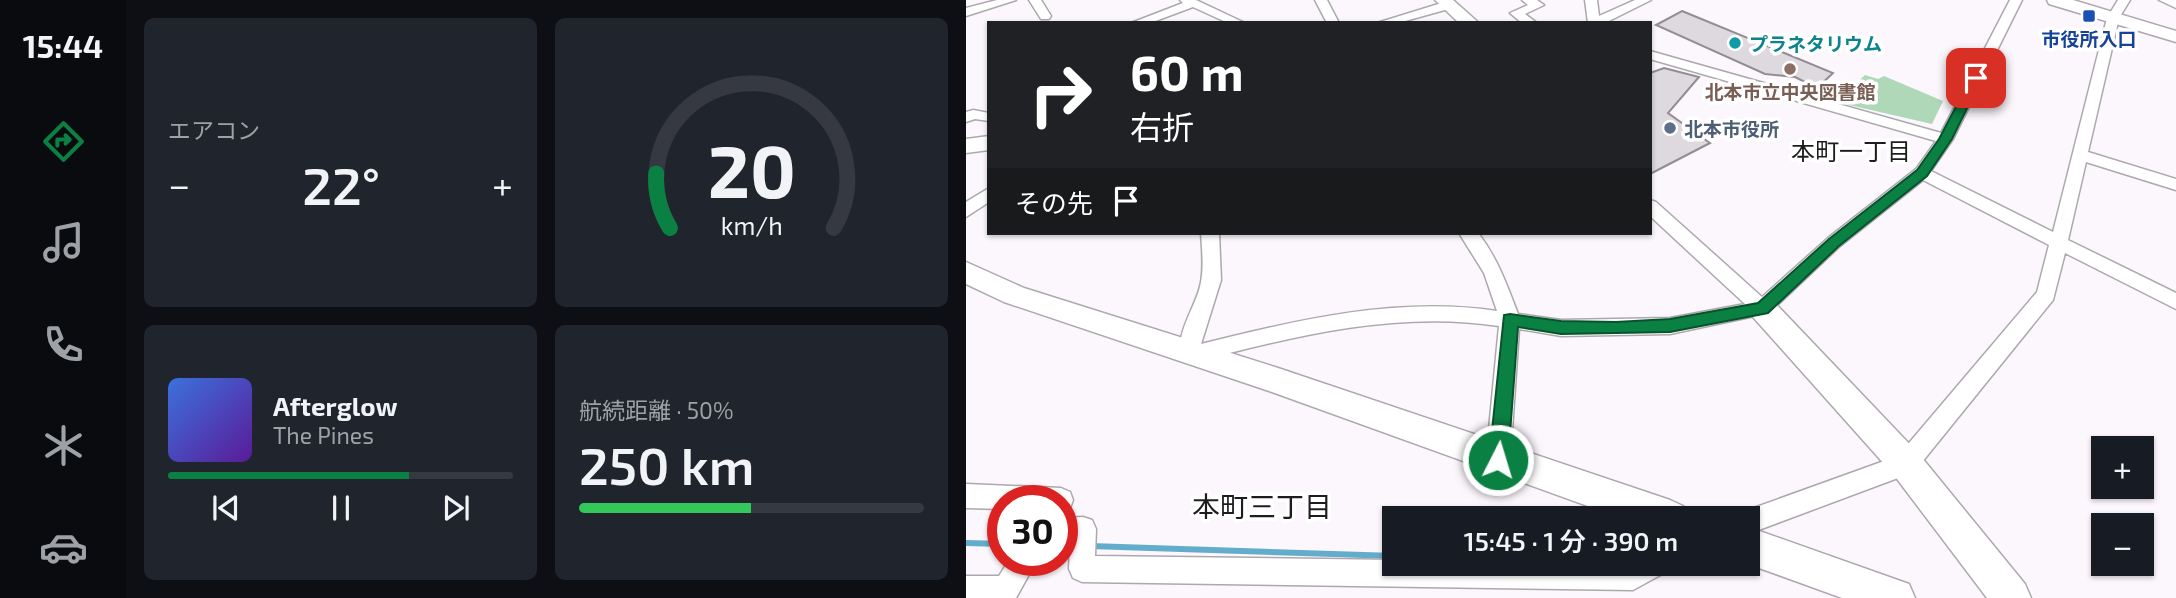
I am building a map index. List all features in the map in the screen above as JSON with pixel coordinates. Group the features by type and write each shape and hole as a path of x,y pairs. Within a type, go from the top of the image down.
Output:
{"street":[{"path":"966,12 1010,0"},
{"path":"1035,0 1045,16"},
{"path":"1321,0 1332,21"},
{"path":"1528,0 1538,5 1517,13 1528,21"},
{"path":"1591,0 1594,21"},
{"path":"1598,21 1645,0"},
{"path":"1191,355 1310,325 1416,313 1469,314 1561,328 1616,328 1670,326 1762,308 1834,242 1922,173 1945,139 2016,0"},
{"path":"2055,0 2176,37"},
{"path":"1760,518 1906,464 2046,295 2078,153 2113,18 2124,0"},
{"path":"2165,0 2176,5"},
{"path":"1142,21 1189,2 1235,21"},
{"path":"1389,21 1446,2 1468,21"},
{"path":"1652,56 1945,139"},
{"path":"966,118 973,114 987,117"},
{"path":"966,146 987,143"},
{"path":"2078,153 2176,185"},
{"path":"1922,173 2176,302"},
{"path":"1652,208 1762,308 1906,464 2011,598"},
{"path":"1191,355 1190,345 1210,289 1213,261 1210,235"},
{"path":"1470,235 1493,273 1510,320 1498,460"},
{"path":"966,272 1014,295 1191,355 1278,381 1634,506"},
{"path":"966,495 987,496"},
{"path":"1078,529 1083,529 1082,569 1382,573"},
{"path":"1760,549 1895,598"},
{"path":"966,589 1006,589 1014,576"},
{"path":"1564,576 1635,576"}],"green space":[{"path":"1865,75 1878,79 1884,76 1943,101 1932,124 1836,102"}],"building":[{"path":"1682,11 1833,73 1817,88 1795,77 1765,74 1656,25"},
{"name":"北本市役所","path":"1664,68 1699,77 1668,113 1710,143 1652,173 1652,72"}],"waterway":[{"path":"966,543 987,544"},
{"path":"1090,546 1382,556"}],"place":[{"name":"市役所入口","path":"2089,16"},
{"name":"プラネタリウム","path":"1735,43"},
{"name":"北本市立中央図書館","path":"1790,69"},
{"name":"北本市役所","path":"1670,128"}],"district":[{"name":"本町一丁目","path":"1851,150"},
{"name":"本町三丁目","path":"1262,506"}],"route":[{"path":"1498,460 1510,320 1561,328 1670,326 1762,308 1834,242 1922,173 1945,139 1976,78"}]}
